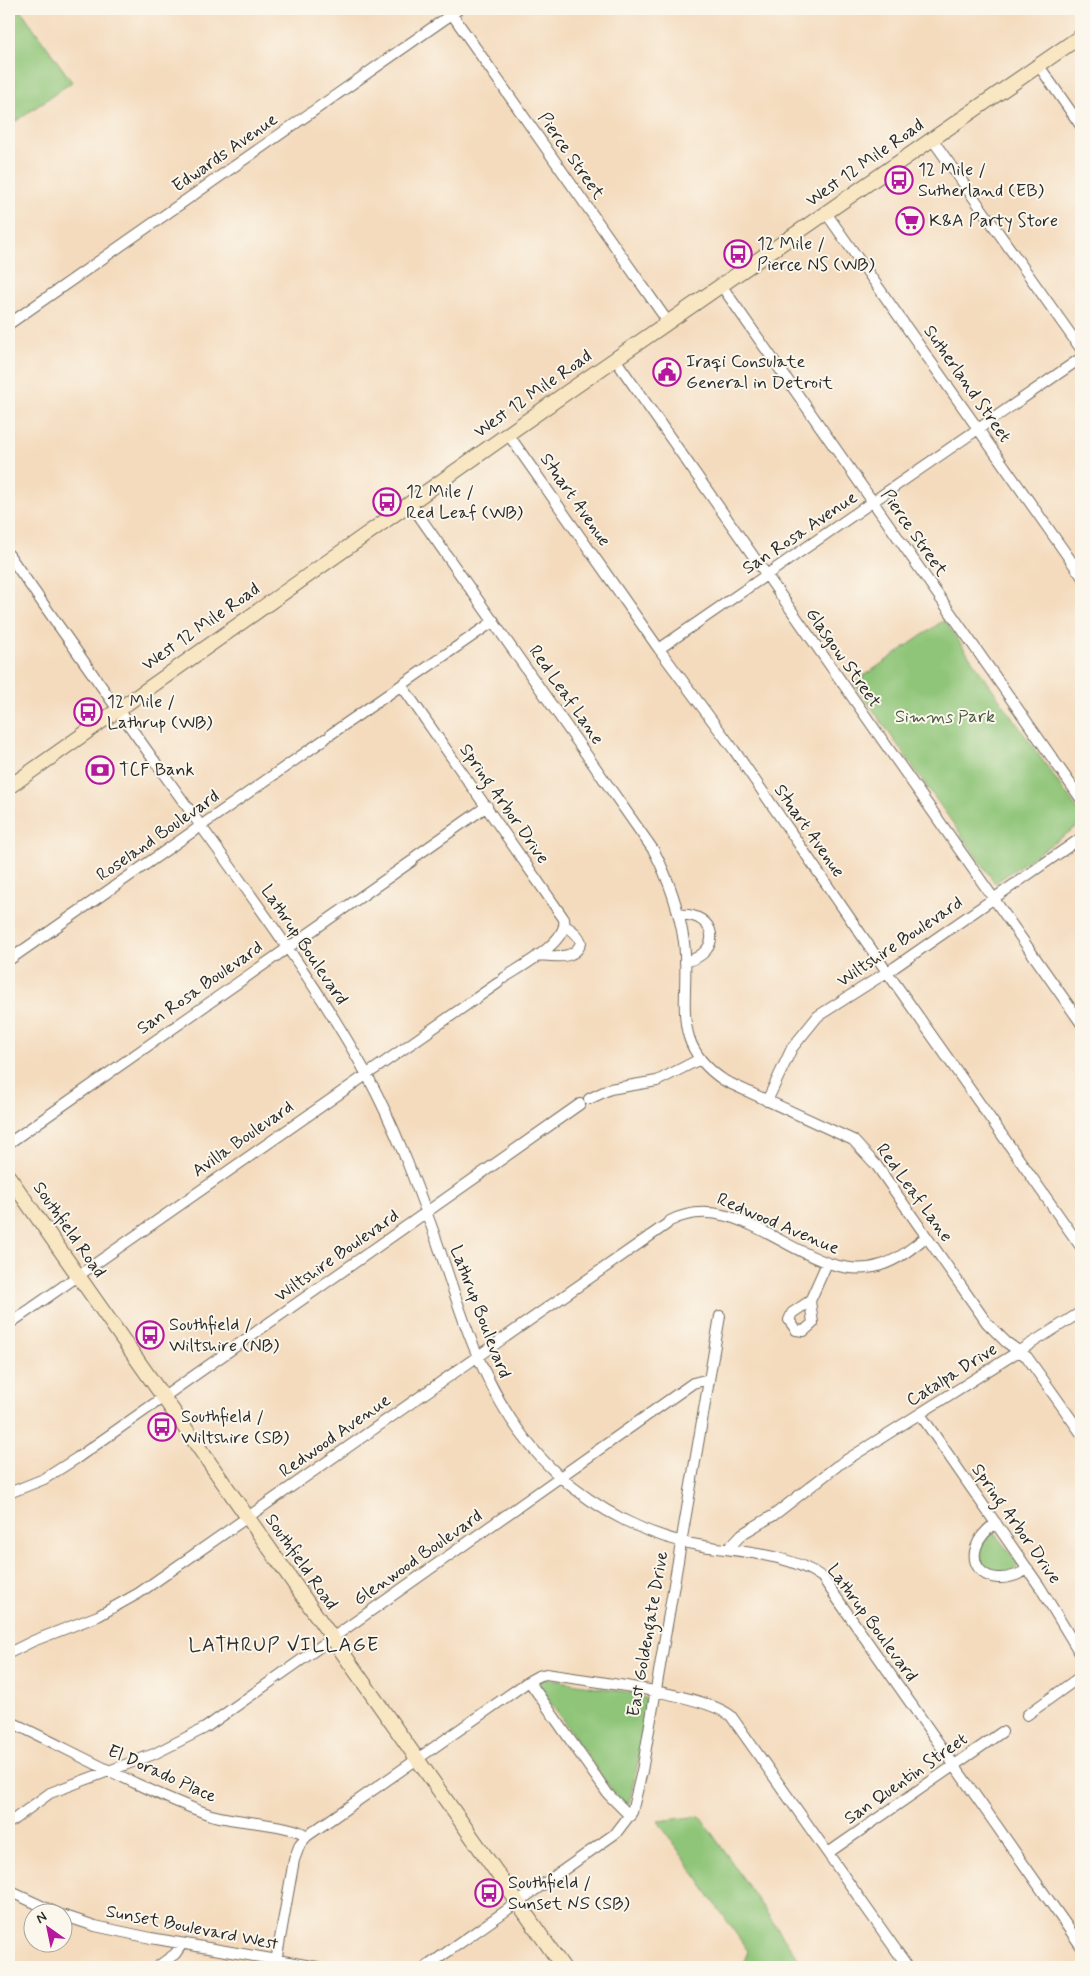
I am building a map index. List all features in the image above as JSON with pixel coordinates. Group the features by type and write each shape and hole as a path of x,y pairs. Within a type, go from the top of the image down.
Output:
{"main road":[{"name":"West 12 Mile Road","path":"9,787 615,359 1081,36"},
{"name":"Southfield Road","path":"9,1177 563,1967"}],"street":[{"name":"Pierce Street","path":"453,10 668,322"},
{"name":"Edwards Avenue","path":"9,324 453,10"},
{"path":"1038,66 1081,126"},
{"path":"932,139 1081,349"},
{"name":"Sutherland Street","path":"826,213 1081,575"},
{"name":"Pierce Street","path":"721,285 1081,799"},
{"name":"San Rosa Avenue","path":"660,649 1081,358"},
{"name":"Glasgow Street","path":"615,359 765,576 1081,1023"},
{"name":"Stuart Avenue","path":"508,434 734,750 887,972 1081,1247"},
{"name":"Red Leaf Lane","path":"410,503 649,841 668,880 679,915 685,962 686,1024 693,1049 725,1081 853,1140 877,1166 987,1323 1006,1342 1027,1357 1081,1433"},
{"name":"Lathrup Boulevard","path":"9,555 288,946 339,1026 366,1074 398,1140 426,1213 476,1357 508,1417 538,1455 561,1477 591,1499 630,1522 680,1541 770,1557 810,1568 822,1576 1081,1946"},
{"name":"Roseland Boulevard","path":"9,960 494,621"},
{"name":"Spring Arbor Drive","path":"402,686 562,913 565,926 575,932 579,938 580,947 572,954 557,957 538,955"},
{"name":"San Rosa Boulevard","path":"9,1143 486,806"},
{"name":"Wiltshire Boulevard","path":"767,1101 792,1048 809,1025 832,1006 887,972 1081,838"},
{"path":"679,915 699,918 706,924 711,934 706,952 685,962"},
{"name":"Avilla Boulevard","path":"9,1324 538,955 555,941 565,926"},
{"name":"Wiltshire Boulevard","path":"9,1493 59,1470 584,1102 610,1089 657,1081 700,1058"},
{"name":"Redwood Avenue","path":"9,1653 120,1605 668,1222 684,1214 700,1211 722,1214 827,1263 852,1269 880,1266 900,1256 926,1237"},
{"path":"810,1301 827,1263"},
{"name":"Catalpa Drive","path":"728,1549 742,1534 774,1515 839,1465 1081,1312"},
{"name":"East Goldengate Drive","path":"426,1967 616,1833 630,1816 642,1771 654,1692 720,1316"},
{"name":"Glenwood Boulevard","path":"9,1823 50,1793 154,1754 205,1728 694,1383 709,1379"},
{"name":"Spring Arbor Drive","path":"920,1414 1028,1569 1081,1655"},
{"path":"996,1523 979,1538 975,1547 975,1559 980,1570 990,1577 1002,1580 1013,1578 1028,1569"},
{"path":"275,1964 294,1860 300,1844 307,1836 529,1681 546,1674 654,1692 721,1708 731,1716 908,1967"},
{"path":"1027,1714 1081,1676"},
{"path":"529,1681 608,1794 630,1816"},
{"name":"El Dorado Place","path":"9,1721 177,1801 210,1814 248,1823 299,1830 307,1836"},
{"name":"San Quentin Street","path":"828,1853 1002,1732"},
{"name":"Sunset Boulevard West","path":"9,1891 38,1904"},
{"name":"Sunset Boulevard West","path":"72,1918 95,1926 275,1964 317,1967"},
{"path":"158,1967 175,1954 182,1944"}],"green space":[{"path":"9,9 20,9 72,82 9,126"},
{"name":"Simms Park","path":"944,620 1081,815 1081,824 995,883 854,683"},
{"path":"994,1533 1017,1562 1018,1566 1014,1570 1004,1573 994,1572 982,1562 981,1545 990,1534"},
{"path":"547,1679 638,1694 646,1699 639,1758 629,1803 625,1804 618,1799 540,1688 539,1680"},
{"path":"700,1816 804,1967 742,1967 748,1951 658,1821"}],"place":[{"name":"12 Mile / Sutherland (EB)","path":"899,180"},
{"name":"K&A Party Store","path":"910,221"},
{"name":"12 Mile / Pierce NS (WB)","path":"738,254"},
{"name":"Iraqi Consulate General in Detroit","path":"667,372"},
{"name":"12 Mile / Red Leaf (WB)","path":"387,502"},
{"name":"12 Mile / Lathrup (WB)","path":"88,712"},
{"name":"TCF Bank","path":"100,770"},
{"name":"Southfield / Wiltshire (NB)","path":"150,1335"},
{"name":"Southfield / Wiltshire (SB)","path":"162,1427"},
{"name":"Southfield / Sunset NS (SB)","path":"489,1893"}],"district":[{"name":"LATHRUP VILLAGE","path":"284,1645"}]}
